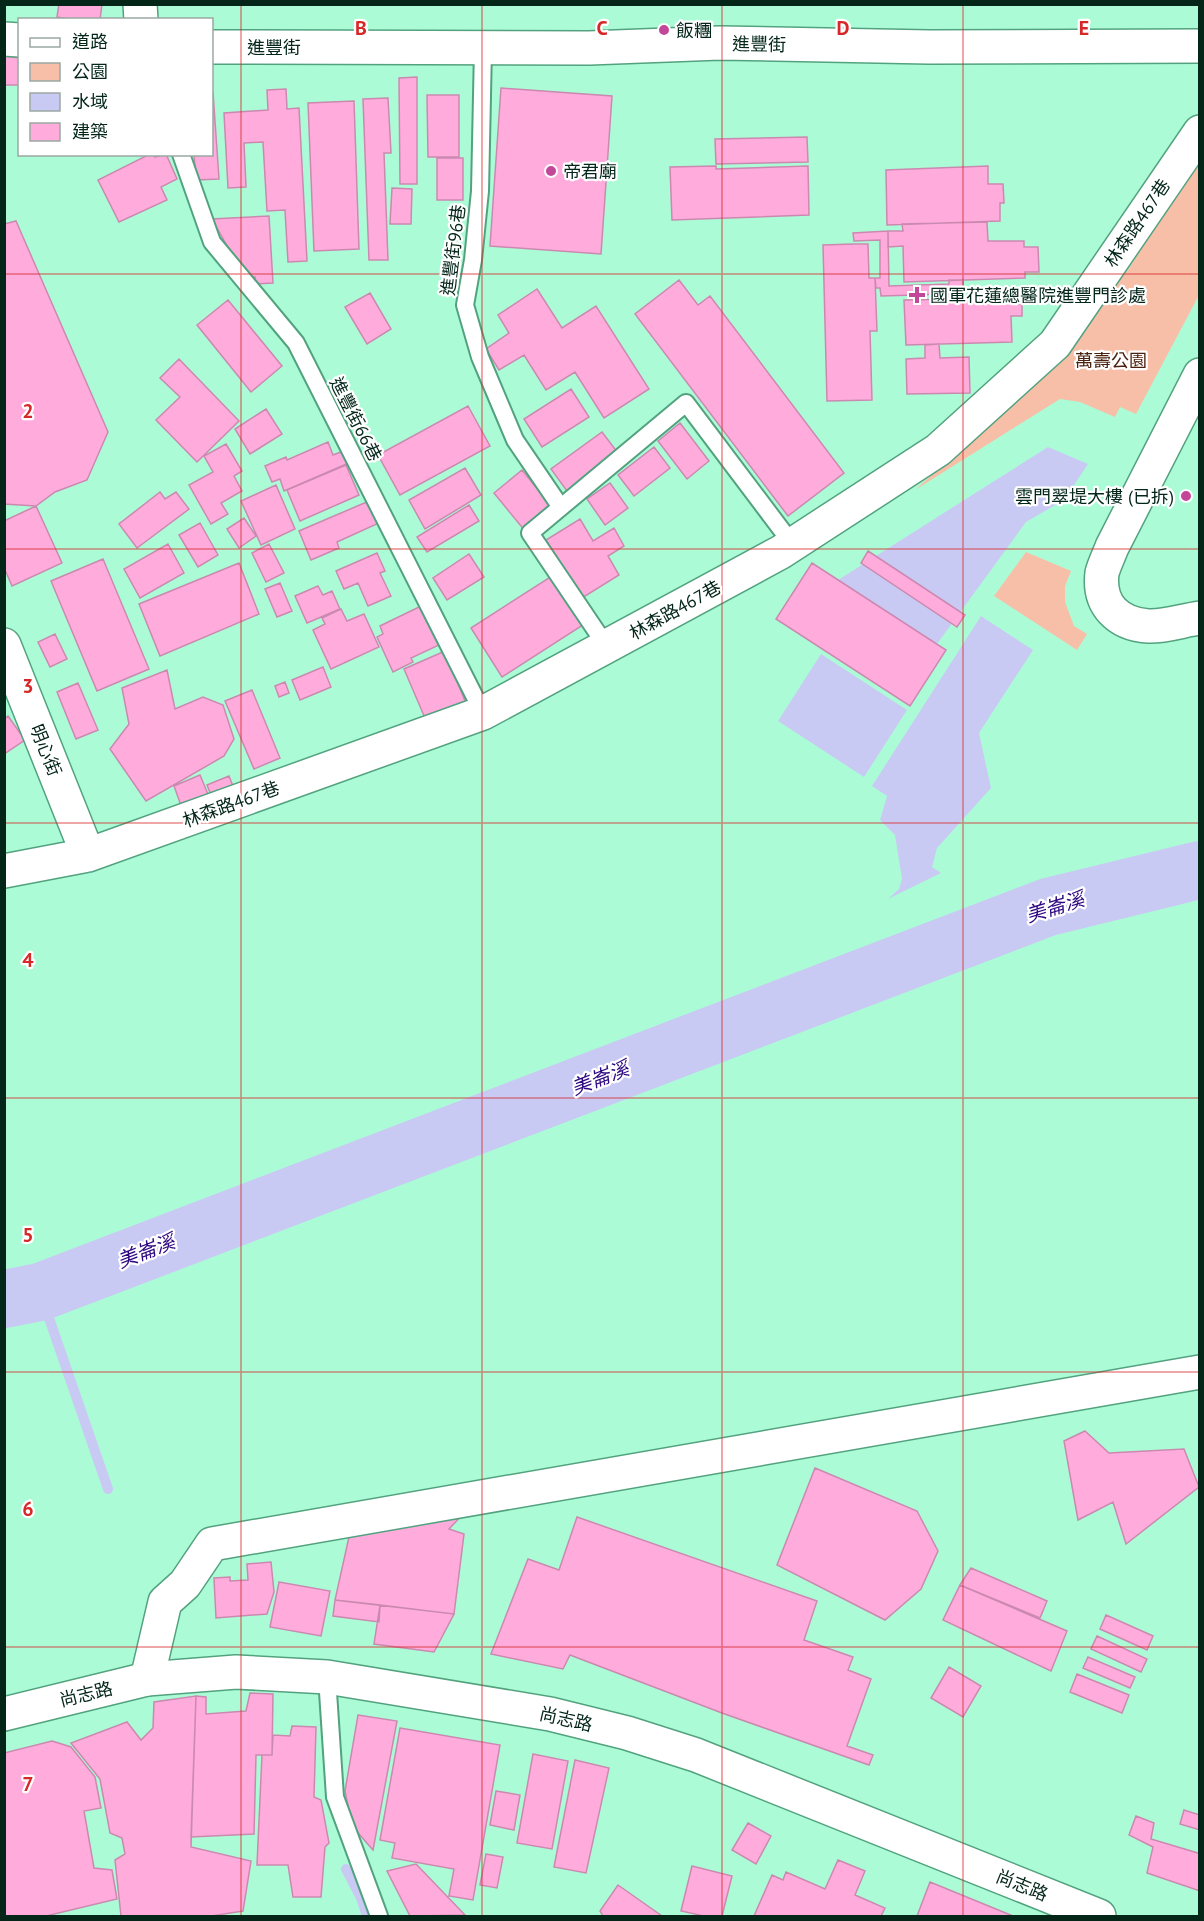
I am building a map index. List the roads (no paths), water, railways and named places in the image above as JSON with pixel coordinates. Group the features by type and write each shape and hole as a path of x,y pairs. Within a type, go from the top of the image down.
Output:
{"street":[{"name":"進豐街","path":"213,47 589,48 720,43 929,47 1200,46"},
{"name":"林森路467巷","path":"4,871 88,855 483,713 793,545 938,450 1055,344 1200,132"},
{"path":"1200,375 1191,408 1112,547 1102,573 1102,592 1109,609 1127,621 1149,626 1200,618"},
{"name":"明心街","path":"4,645 88,855"},
{"path":"147,1679 165,1602 185,1584 212,1544 1200,1372"},
{"name":"尚志路","path":"4,1714 147,1679 236,1672 327,1677 550,1714 627,1733 696,1755 1099,1917"}],"lane":[{"name":"進豐街96巷","path":"483,48 480,191 473,260 465,305 480,357 515,440 560,506"},
{"name":"進豐街66巷","path":"182,156 212,242 296,343 483,713"},
{"path":"607,647 530,533 686,403 793,545"},
{"path":"327,1677 335,1797 379,1917"}],"water":[{"path":"1048,447 1088,464 1064,500 1026,522 937,644 838,580"},
{"path":"981,616 1033,650 979,733 991,788 937,848 932,867 941,873 888,899 899,889 902,879 895,835 880,820 887,796 872,786"},
{"path":"821,654 907,710 864,777 778,721"}],"waterway":[{"name":"美崙溪","path":"4,1299 40,1292 1048,907 1200,870"},
{"path":"40,1292 108,1489"},
{"path":"346,1869 361,1898 367,1916"}],"place":[{"name":"飯糰","path":"664,30"},
{"name":"帝君廟","path":"551,171"},
{"name":"國軍花蓮總醫院進豐門診處","path":"917,295"},
{"name":"雲門翠堤大樓 (已拆)","path":"1186,496"}],"park label":[{"name":"萬壽公園","path":"1111,360"}]}
